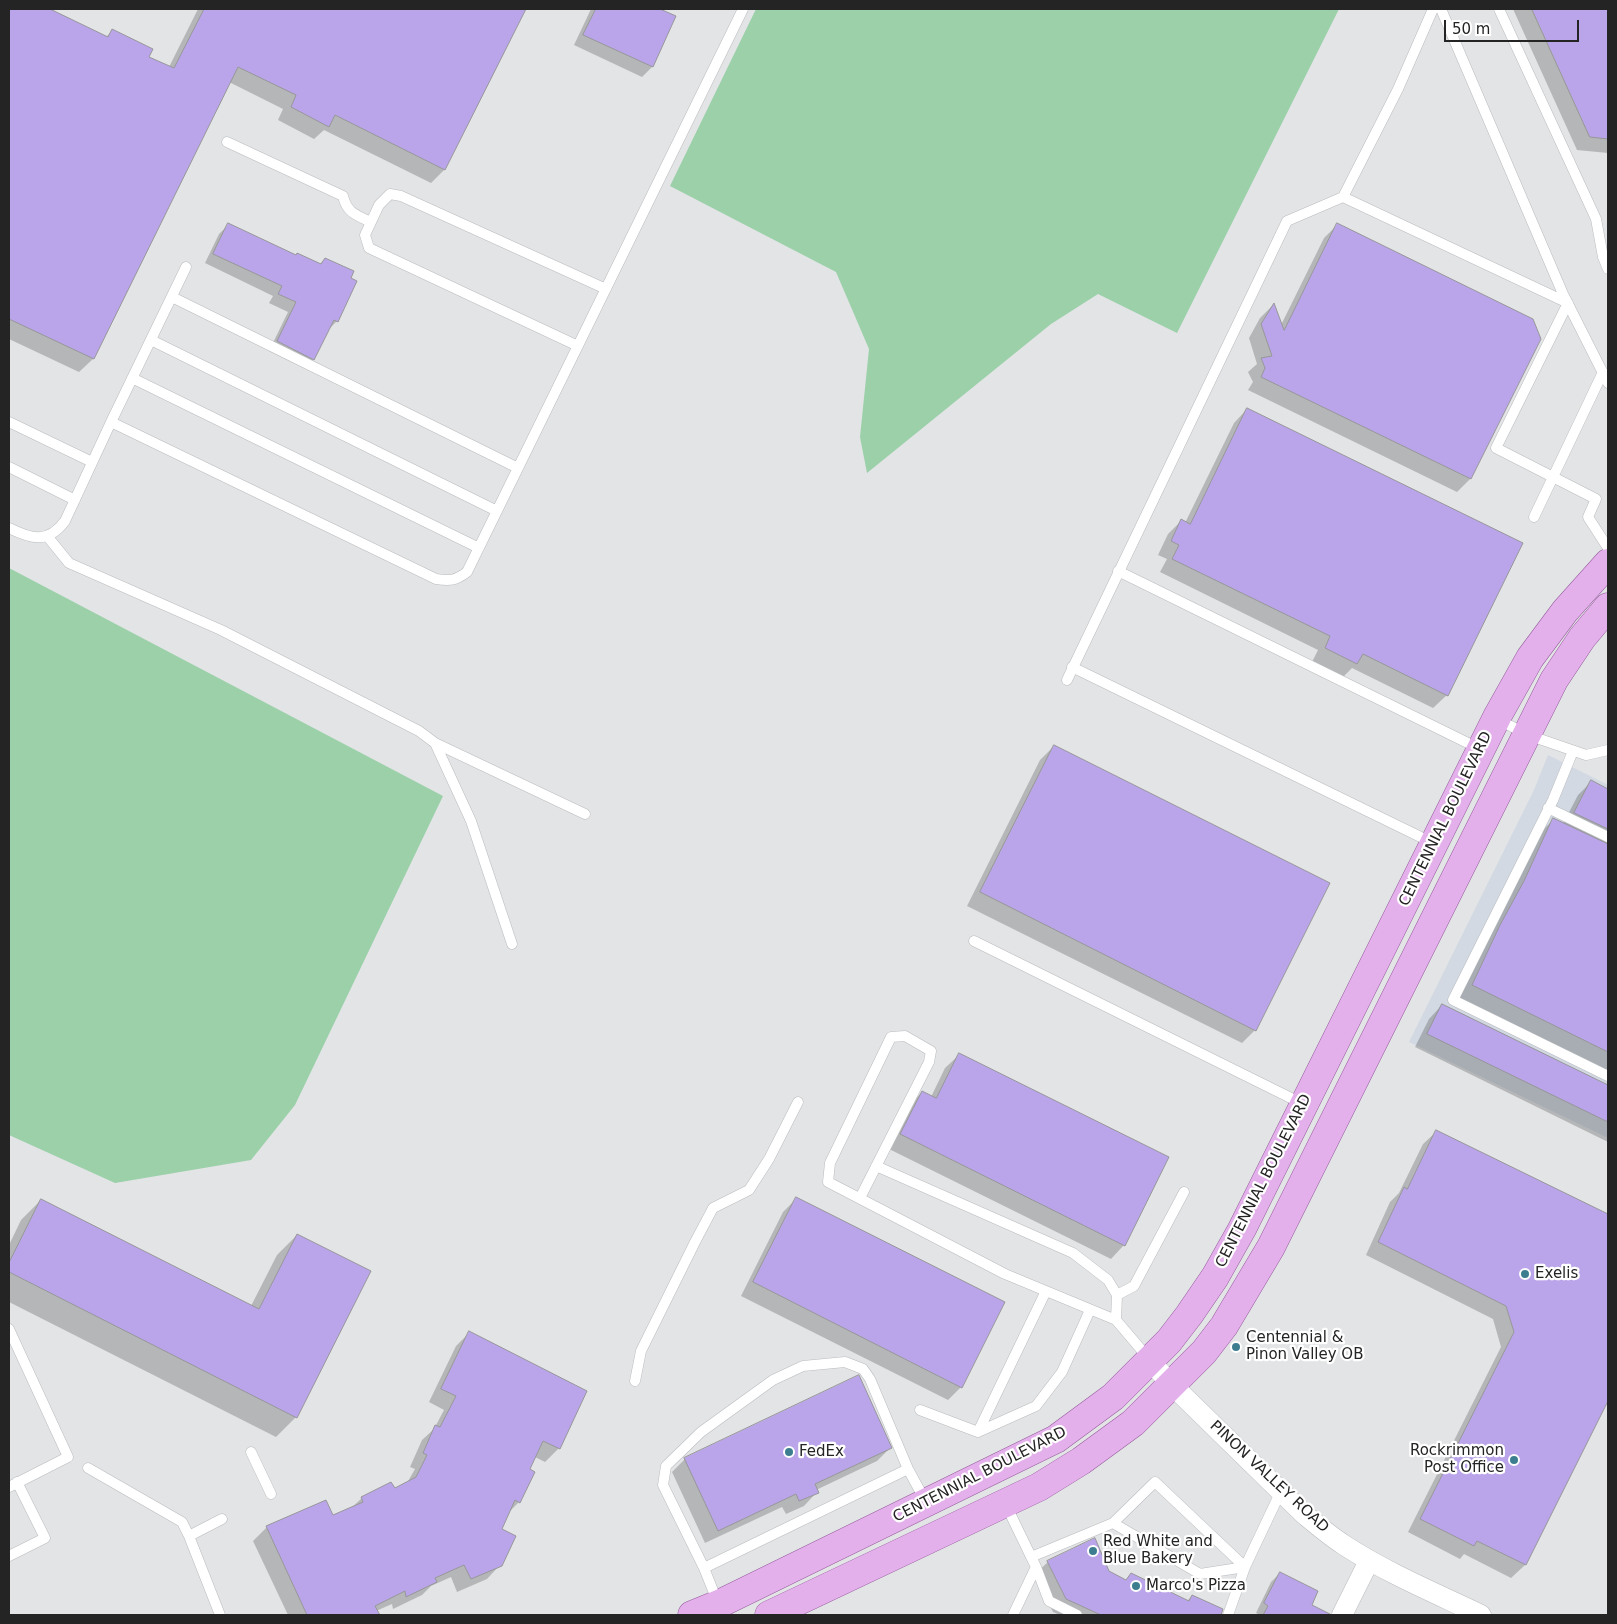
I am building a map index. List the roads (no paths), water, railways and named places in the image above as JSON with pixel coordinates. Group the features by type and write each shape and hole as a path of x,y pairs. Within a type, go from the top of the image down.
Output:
{"main road":[{"name":"CENTENNIAL BOULEVARD","path":"692,1615 722,1610 926,1503 1056,1439 1113,1397 1169,1342 1215,1277 1242,1229 1496,718 1530,658 1565,611 1608,563"},
{"path":"769,1615 1039,1488 1081,1461 1132,1423 1204,1352 1224,1326 1271,1246 1554,680 1582,638 1608,607"}],"street":[{"name":"PINON VALLEY ROAD","path":"1150,1361 1172,1385 1321,1528 1369,1561 1481,1615"},
{"path":"1342,1615 1369,1561"}],"lane":[{"path":"111,422 436,579 458,579 467,572 479,548 743,9"},
{"path":"1067,680 1287,221 1343,197 1398,89 1434,9"},
{"path":"1441,9 1568,303 1608,383"},
{"path":"1499,9 1596,219 1603,257 1608,269"},
{"path":"227,142 343,196 346,206 352,212 371,222"},
{"path":"578,346 368,248 365,235 379,205 390,194 401,196 606,289"},
{"path":"1343,197 1568,303"},
{"path":"1598,231 1608,226"},
{"path":"9,528 24,536 38,538 47,536 59,529 65,521 186,267"},
{"path":"172,297 518,468"},
{"path":"1568,303 1496,448 1596,499 1588,517 1608,548"},
{"path":"151,340 497,511"},
{"path":"1534,516 1602,372"},
{"path":"132,378 479,548"},
{"path":"9,422 92,462"},
{"path":"9,467 75,500"},
{"path":"47,536 69,563 221,630 419,731 435,743 585,814"},
{"path":"1118,571 1480,749"},
{"path":"1072,667 1434,843"},
{"path":"1496,718 1527,734 1586,756 1608,750"},
{"path":"435,743 471,821 512,944"},
{"path":"1573,751 1548,808 1453,1000 1608,1076"},
{"path":"1548,808 1608,838"},
{"path":"974,941 1304,1104"},
{"path":"860,1198 929,1062 931,1051 905,1036 891,1037 830,1163 828,1182 1005,1274 1116,1320 1150,1361"},
{"path":"635,1381 641,1351 713,1208 749,1190 769,1159 798,1102"},
{"path":"876,1166 1074,1253 1108,1280 1117,1295 1116,1320"},
{"path":"1117,1295 1134,1286 1184,1192"},
{"path":"978,1432 1046,1291"},
{"path":"920,1410 978,1432 1036,1406 1062,1372 1090,1310"},
{"path":"9,1329 68,1457 13,1484 45,1538 9,1556"},
{"path":"722,1610 704,1568 662,1484 666,1466 702,1432 773,1380 803,1366 845,1362 863,1369 870,1379 908,1469 926,1503"},
{"path":"251,1452 270,1494"},
{"path":"88,1468 182,1522 220,1615"},
{"path":"704,1568 908,1469"},
{"path":"1031,1558 1113,1523 1155,1482 1245,1567"},
{"path":"1228,1615 1245,1567 1281,1491"},
{"path":"1006,1503 1036,1567 1049,1601 1078,1615"},
{"path":"188,1536 222,1519"},
{"path":"1113,1523 1200,1574 1245,1567"},
{"path":"1013,1615 1036,1567"}],"place":[{"name":"Exelis","path":"1525,1274"},
{"name":"Centennial & Pinon Valley OB","path":"1236,1347"},
{"name":"FedEx","path":"789,1452"},
{"name":"Rockrimmon Post Office","path":"1514,1460"},
{"name":"Red White and Blue Bakery","path":"1093,1551"},
{"name":"Marco's Pizza","path":"1136,1586"}]}
